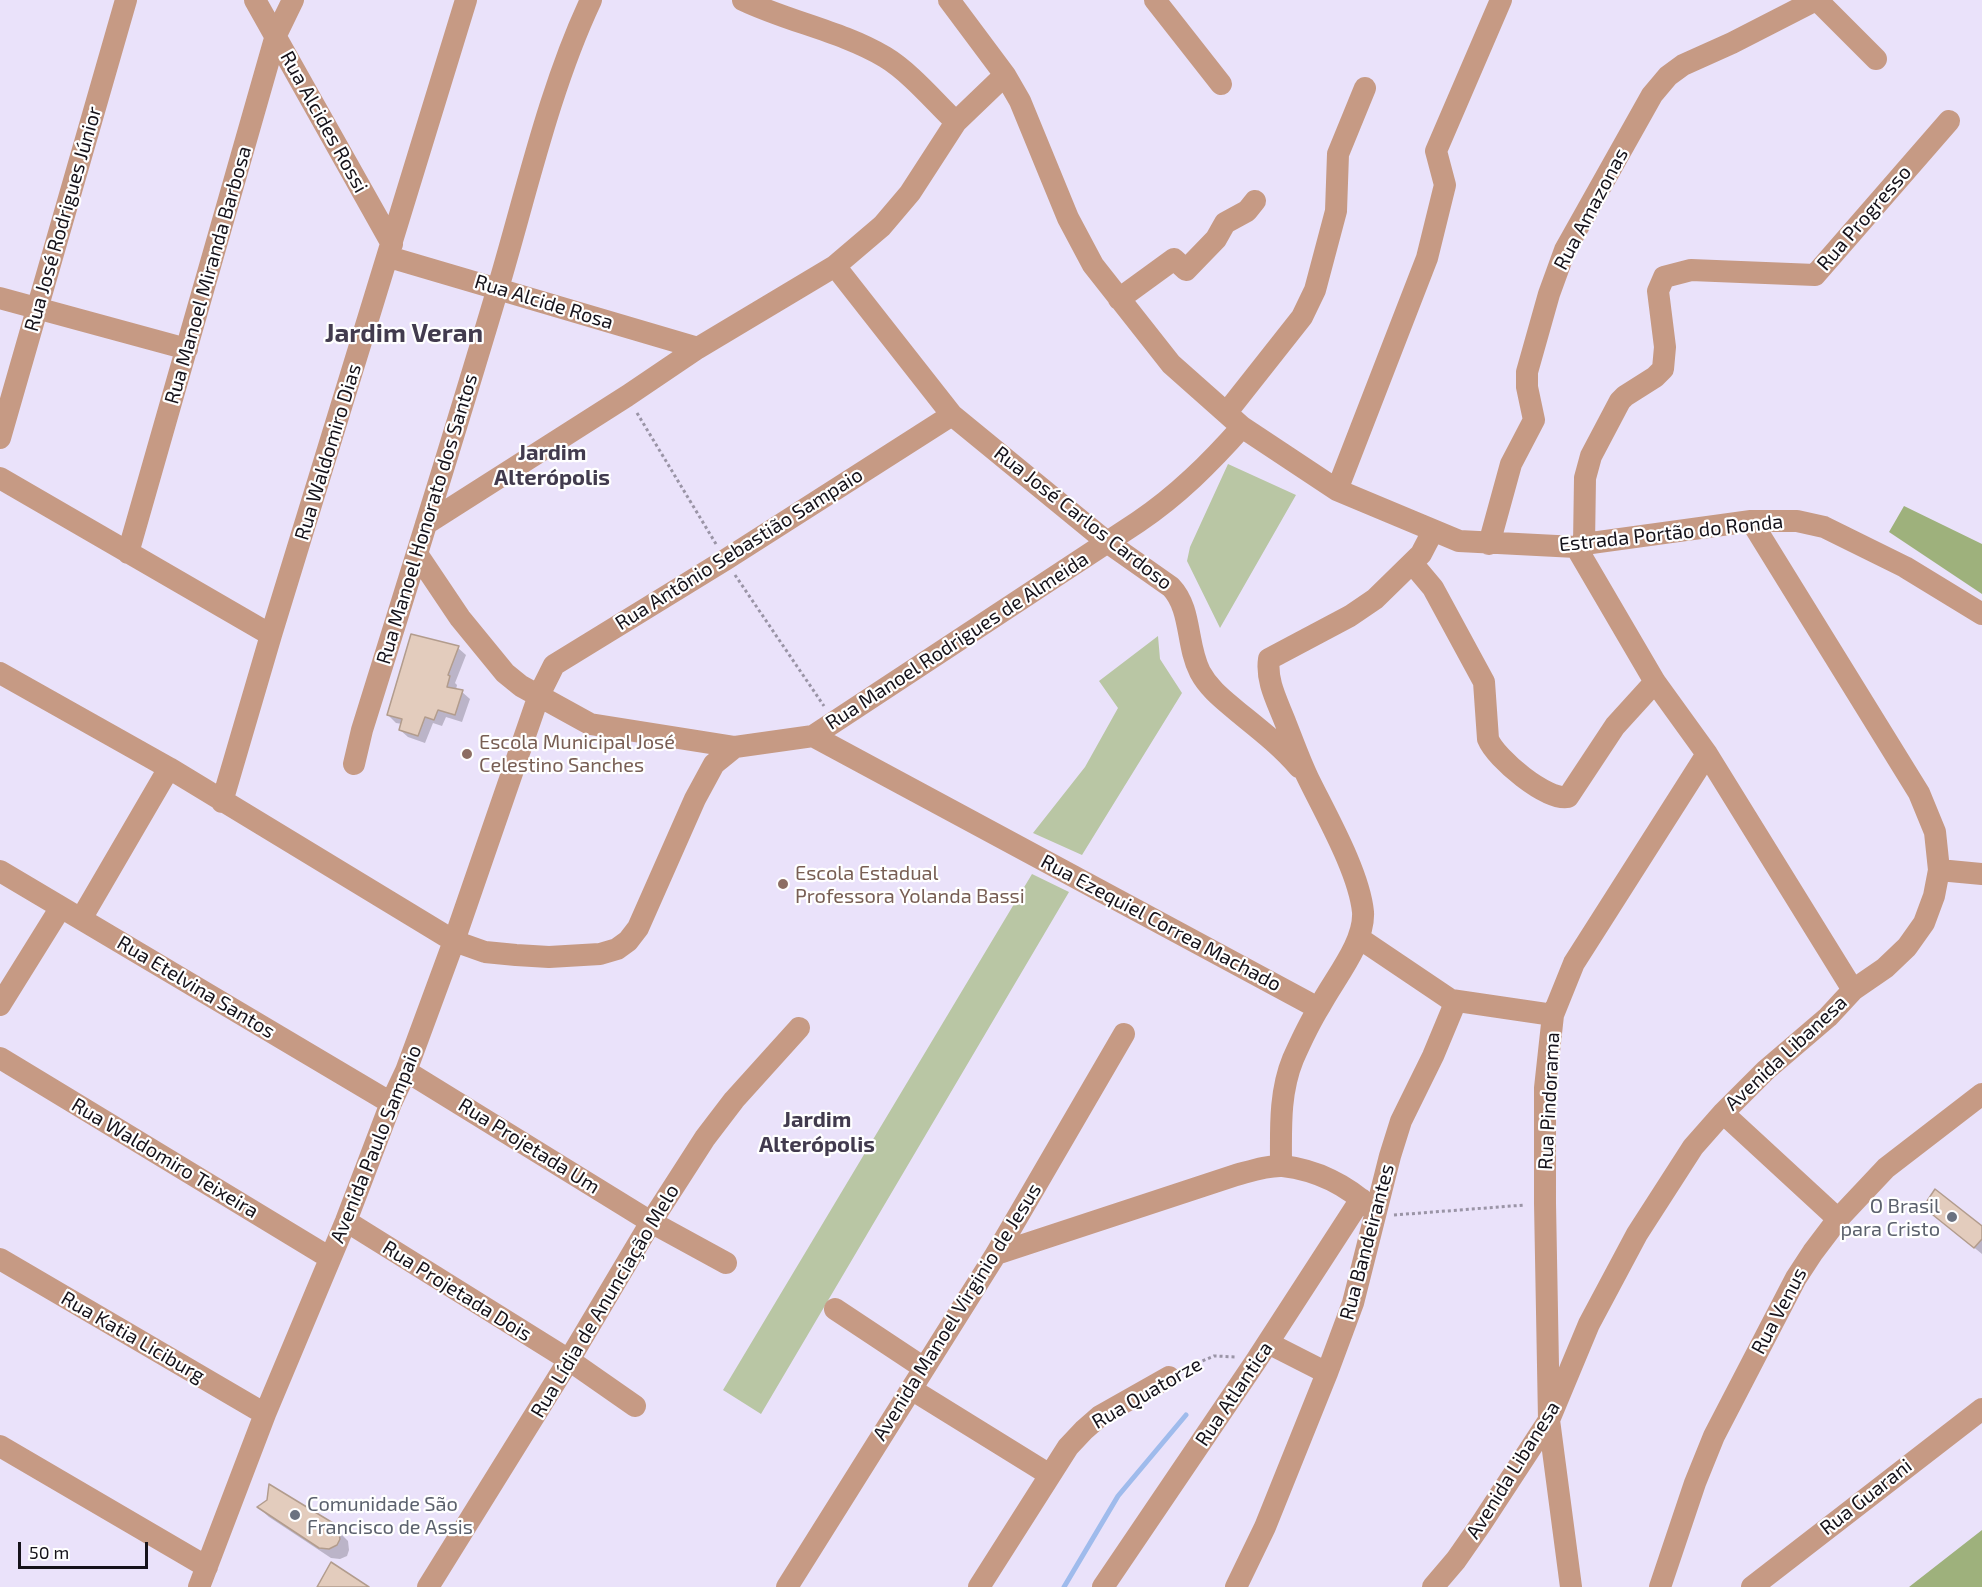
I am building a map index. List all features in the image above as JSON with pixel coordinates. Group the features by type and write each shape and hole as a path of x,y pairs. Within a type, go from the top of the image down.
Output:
{"street":[{"name":"Rua José Rodrigues Júnior","path":"0,438 126,0"},
{"name":"Rua Alcides Rossi","path":"255,0 391,250"},
{"name":"Rua Manoel Miranda Barbosa","path":"128,553 276,35 293,0"},
{"name":"Rua Waldomiro Dias","path":"222,802 466,0"},
{"name":"Rua Manoel Honorato dos Santos","path":"354,764 362,730 498,288 559,80 576,31 591,0"},
{"path":"743,0 853,40 887,58 913,80 956,123"},
{"name":"Estrada Portão do Ronda","path":"949,0 1005,75 1020,101 1068,218 1093,265 1119,299 1171,364 1235,420 1337,490 1459,541 1489,544 1580,545 1751,521 1797,521 1824,526 1905,567 1982,614"},
{"path":"1155,0 1221,84"},
{"path":"1337,490 1427,258 1445,185 1436,151 1501,0"},
{"path":"1817,0 1876,59"},
{"name":"Rua Amazonas","path":"1489,544 1511,464 1534,420 1527,387 1527,372 1549,294 1565,250 1652,95 1668,76 1683,64 1732,43 1817,0"},
{"path":"426,524 698,348 835,266 882,226 910,194 956,123 1005,75"},
{"name":"Rua Manoel Rodrigues de Almeida","path":"417,554 460,618 494,660 521,686 591,723 735,747 813,736 1168,501 1208,465 1302,317 1315,290 1336,211 1338,154 1365,87"},
{"name":"Rua Progresso","path":"1580,545 1585,478 1591,456 1620,401 1663,369 1665,347 1658,291 1664,277 1691,270 1815,275 1949,121"},
{"path":"1119,299 1174,259 1186,270 1216,239 1225,224 1246,211 1255,201"},
{"name":"Rua Alcide Rosa","path":"391,250 498,288 698,348"},
{"name":"Rua José Carlos Cardoso","path":"835,266 952,415 1107,542 1171,586 1180,596 1200,672 1214,691 1280,747 1308,778"},
{"path":"0,298 187,349"},
{"name":"Rua Antônio Sebastião Sampaio","path":"539,695 554,665 725,560 952,415"},
{"path":"0,478 271,635"},
{"name":"Avenida Libanesa","path":"1433,1587 1456,1560 1549,1420 1589,1324 1637,1234 1693,1147 1722,1113 1766,1070 1828,1017 1853,990 1885,968 1907,947 1924,923 1934,896 1939,870 1935,832 1919,793 1751,521"},
{"path":"1281,1166 1281,1109 1293,1059 1318,1008 1359,938 1363,912 1357,887 1342,849 1308,778 1269,681 1269,658 1350,616 1375,599 1421,554 1433,531"},
{"path":"1580,545 1655,682 1707,754 1853,990"},
{"path":"1412,563 1433,588 1484,682 1488,739 1492,747 1515,771 1553,796 1568,797 1615,726 1655,682"},
{"path":"0,673 169,768 454,941 485,952 549,957 600,954 617,949 628,941 638,928 695,799 714,764 735,747"},
{"name":"Avenida Paulo Sampaio","path":"202,1577 406,1071 454,941 539,695"},
{"name":"Rua Ezequiel Correa Machado","path":"813,736 1318,1008"},
{"name":"Rua Pindorama","path":"1572,1587 1549,1420 1545,1088 1553,1015 1574,963 1707,754"},
{"path":"81,919 169,768"},
{"path":"1939,870 1982,874"},
{"name":"Rua Etelvina Santos","path":"0,871 392,1102"},
{"path":"0,1005 61,907"},
{"path":"1359,938 1451,1000 1553,1015"},
{"name":"Rua Bandeirantes","path":"1236,1587 1265,1527 1353,1303 1369,1206 1390,1156 1401,1120 1433,1056 1453,1008 1451,1000"},
{"name":"Rua Lídia de Anunciação Melo","path":"428,1587 569,1360 651,1222 705,1138 734,1100 799,1028"},
{"name":"Avenida Manoel Virginio de Jesus","path":"787,1587 996,1254 1124,1034"},
{"name":"Rua Waldomiro Teixeira","path":"0,1058 330,1258"},
{"name":"Rua Projetada Um","path":"406,1071 651,1222 726,1263"},
{"name":"Rua Venus","path":"1660,1587 1695,1483 1714,1436 1796,1278 1838,1219 1886,1168 1982,1094"},
{"path":"1722,1113 1838,1219"},
{"path":"996,1254 1257,1169 1281,1166 1312,1173 1337,1182 1369,1206"},
{"name":"Rua Atlantica","path":"1103,1587 1262,1352 1369,1206"},
{"name":"Rua Projetada Dois","path":"346,1221 569,1360 635,1406"},
{"name":"Rua Katia Liciburg","path":"0,1259 266,1414"},
{"path":"835,1309 924,1368"},
{"path":"1262,1352 1327,1373"},
{"name":"Rua Quatorze","path":"979,1587 1068,1447 1100,1416 1169,1377"},
{"path":"911,1389 1050,1475"},
{"name":"Rua Guarani","path":"1752,1587 1982,1409"},
{"path":"0,1446 202,1577"}],"path":[{"path":"1369,1206 1392,1215 1545,1203"},
{"name":"Rua Quatorze","path":"1169,1377 1194,1363 1214,1356 1262,1352"}],"green space":[{"path":"1228,464 1296,495 1220,628 1187,561 1190,547"},
{"path":"1904,506 1982,544 1982,594 1889,532"},
{"path":"1158,636 1160,659 1182,693 1082,855 1033,833 1085,767 1118,708 1099,681"},
{"path":"1032,874 1069,892 761,1414 723,1390"},
{"path":"1982,1530 1982,1587 1909,1587"}],"building":[{"path":"411,634 459,646 448,675 450,676 447,687 463,690 455,715 438,710 434,720 425,717 418,736 399,730 402,719 387,715"},
{"name":"O Brasil para Cristo","path":"1935,1189 1982,1226 1982,1239 1974,1248 1923,1207"},
{"name":"Comunidade São Francisco de Assis","path":"269,1484 333,1523 338,1529 340,1539 337,1545 329,1549 319,1548 257,1507 267,1500"},
{"path":"331,1562 369,1587 317,1587"}],"waterway":[{"path":"1064,1587 1118,1496 1186,1415"}],"place":[{"name":"Escola Municipal José Celestino Sanches","path":"467,754"},
{"name":"Escola Estadual Professora Yolanda Bassi","path":"783,884"},
{"name":"O Brasil para Cristo","path":"1952,1217"},
{"name":"Comunidade São Francisco de Assis","path":"295,1515"}],"district":[{"name":"Jardim Veran","path":"404,333"},
{"name":"Jardim Alterópolis","path":"552,466"},
{"name":"Jardim Alterópolis","path":"817,1132"}]}
